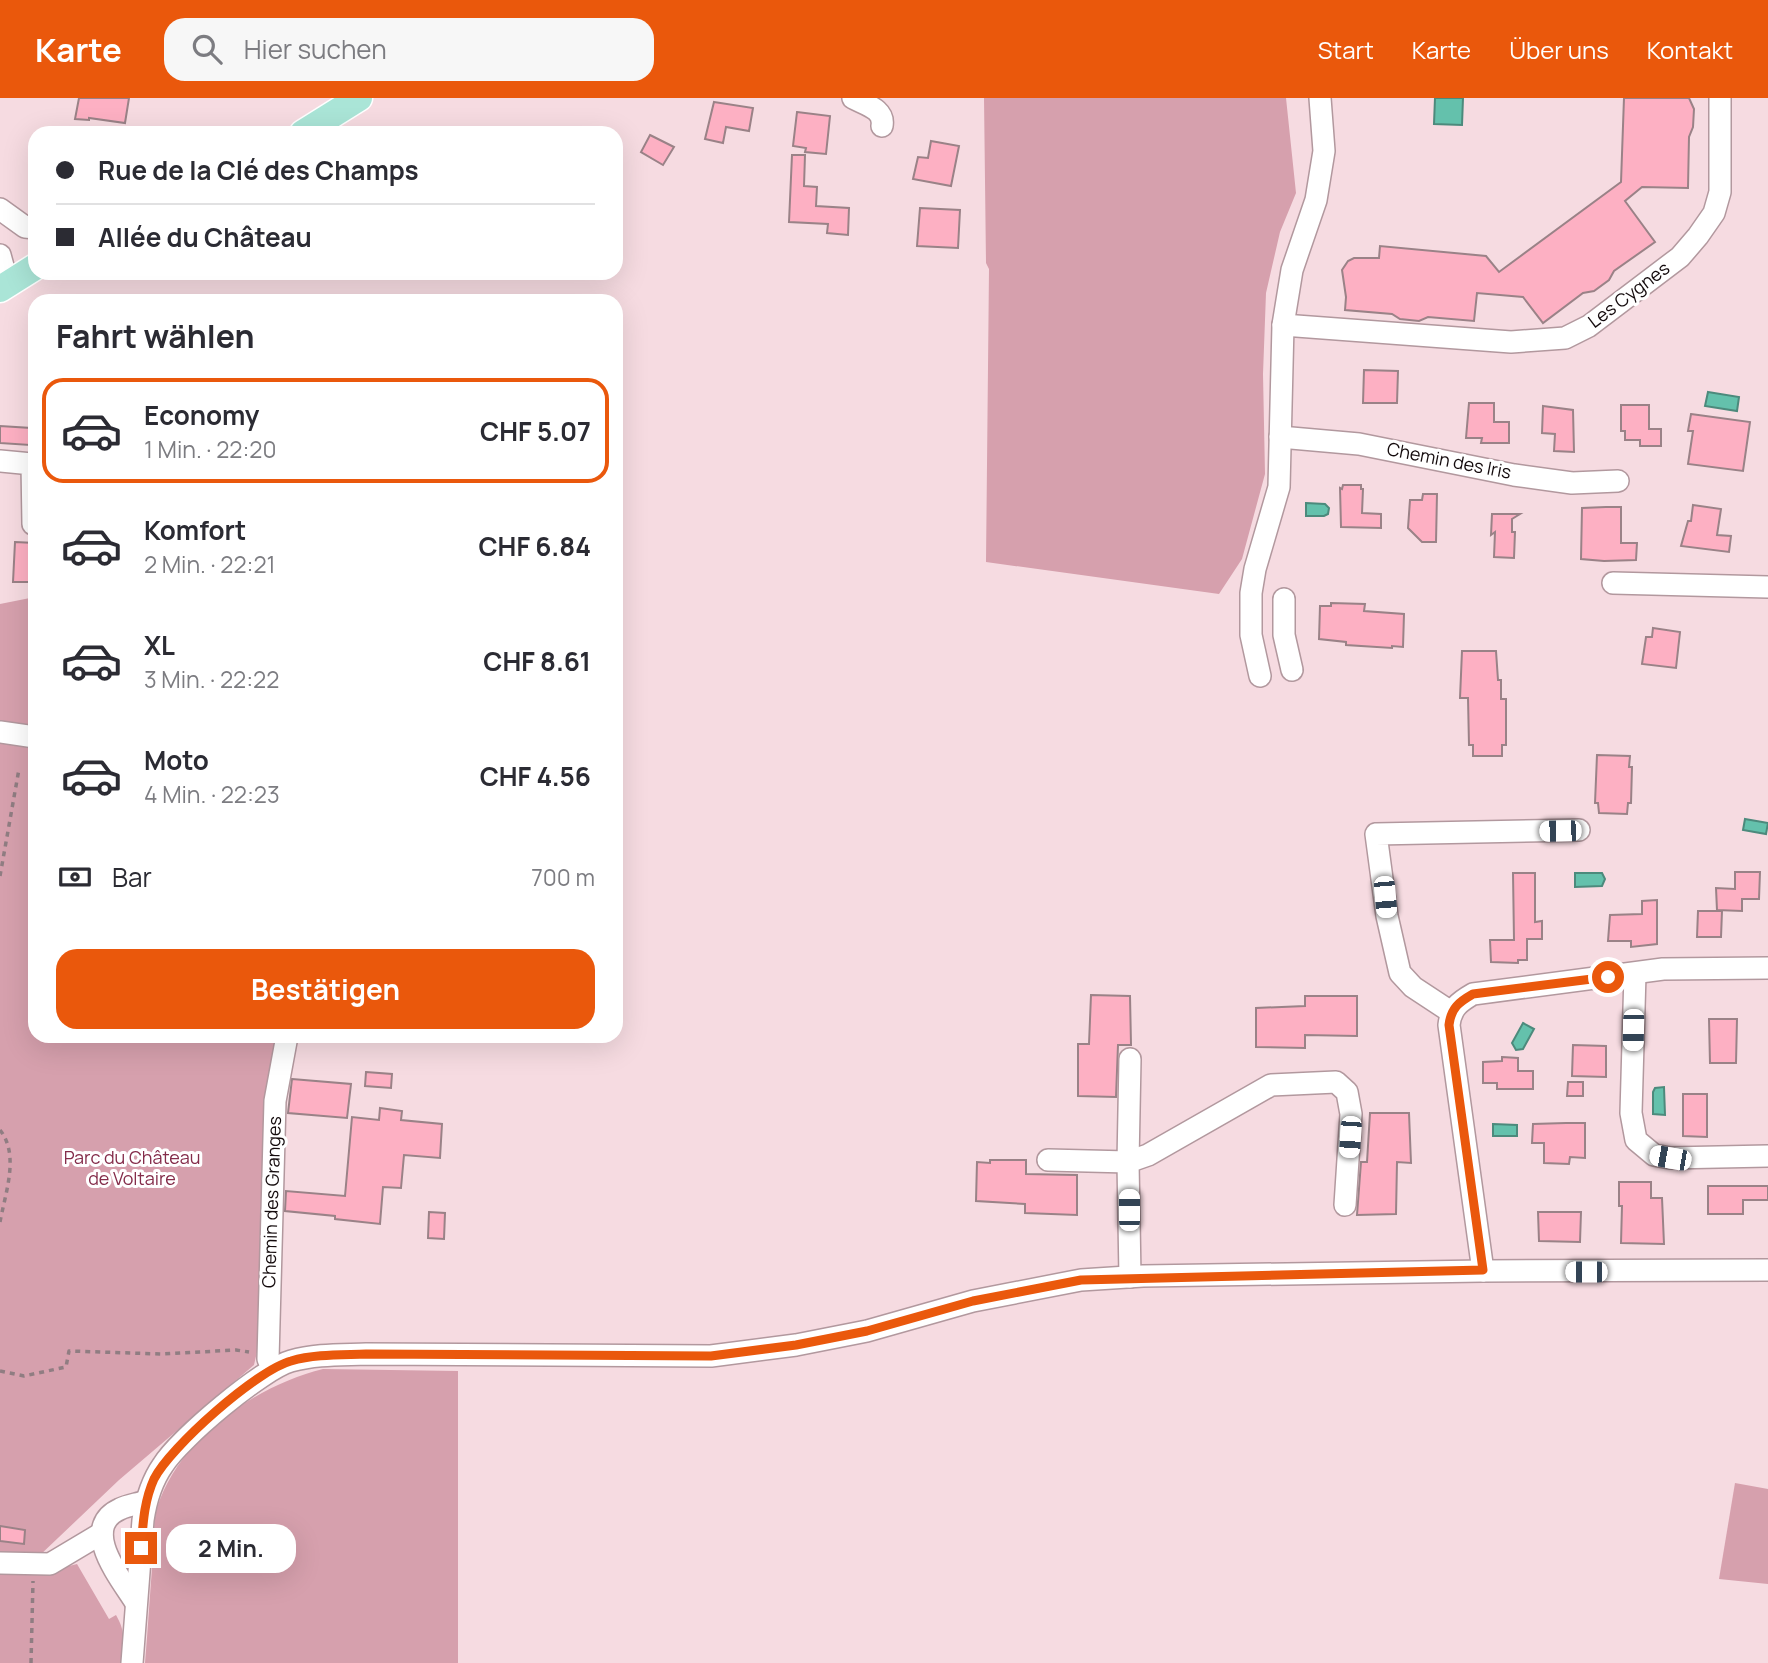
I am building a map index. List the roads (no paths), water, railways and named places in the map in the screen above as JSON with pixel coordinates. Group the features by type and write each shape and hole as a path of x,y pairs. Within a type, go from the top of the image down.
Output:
{"main road":[{"path":"314,126 359,98"},
{"path":"1,276 28,253"},
{"path":"1,276 28,269"}],"street":[{"path":"853,98 879,111 883,119 882,126"},
{"path":"1260,676 1251,635 1251,593 1255,569 1279,487 1283,325 1292,270 1316,200 1324,151 1320,98"},
{"name":"Les Cygnes","path":"1283,325 1511,342 1565,338 1589,326 1680,257 1714,213 1720,192 1720,98"},
{"path":"0,209 28,227"},
{"name":"Chemin des Iris","path":"1280,437 1359,444 1514,475 1572,483 1618,481"},
{"path":"0,461 28,464"},
{"path":"1613,583 1768,587"},
{"path":"1284,599 1284,635 1292,670"},
{"path":"0,732 28,736"},
{"path":"1451,1012 1413,987 1400,972 1387,916 1376,834 1579,830"},
{"path":"1483,1270 1449,1025 1451,1012 1460,1001 1473,994 1663,969 1768,968"},
{"path":"1635,974 1632,1113 1636,1140 1654,1155 1670,1158 1768,1156"},
{"name":"Chemin des Granges","path":"270,1364 275,1101 286,1043"},
{"path":"1130,1059 1130,1277"},
{"path":"1048,1160 1128,1162 1148,1155 1271,1084 1336,1082 1347,1092 1352,1114 1345,1205"},
{"path":"132,1663 146,1501 159,1471 174,1450 270,1364 320,1356 366,1354 711,1356 808,1343 867,1331 1040,1286 1081,1280 1483,1270 1768,1270"},
{"path":"136,1603 104,1550 102,1533 108,1518 116,1511 146,1501"},
{"path":"0,1563 50,1564 102,1533"}],"park label":[{"name":"Parc du Château de Voltaire","path":"132,1168"}]}
